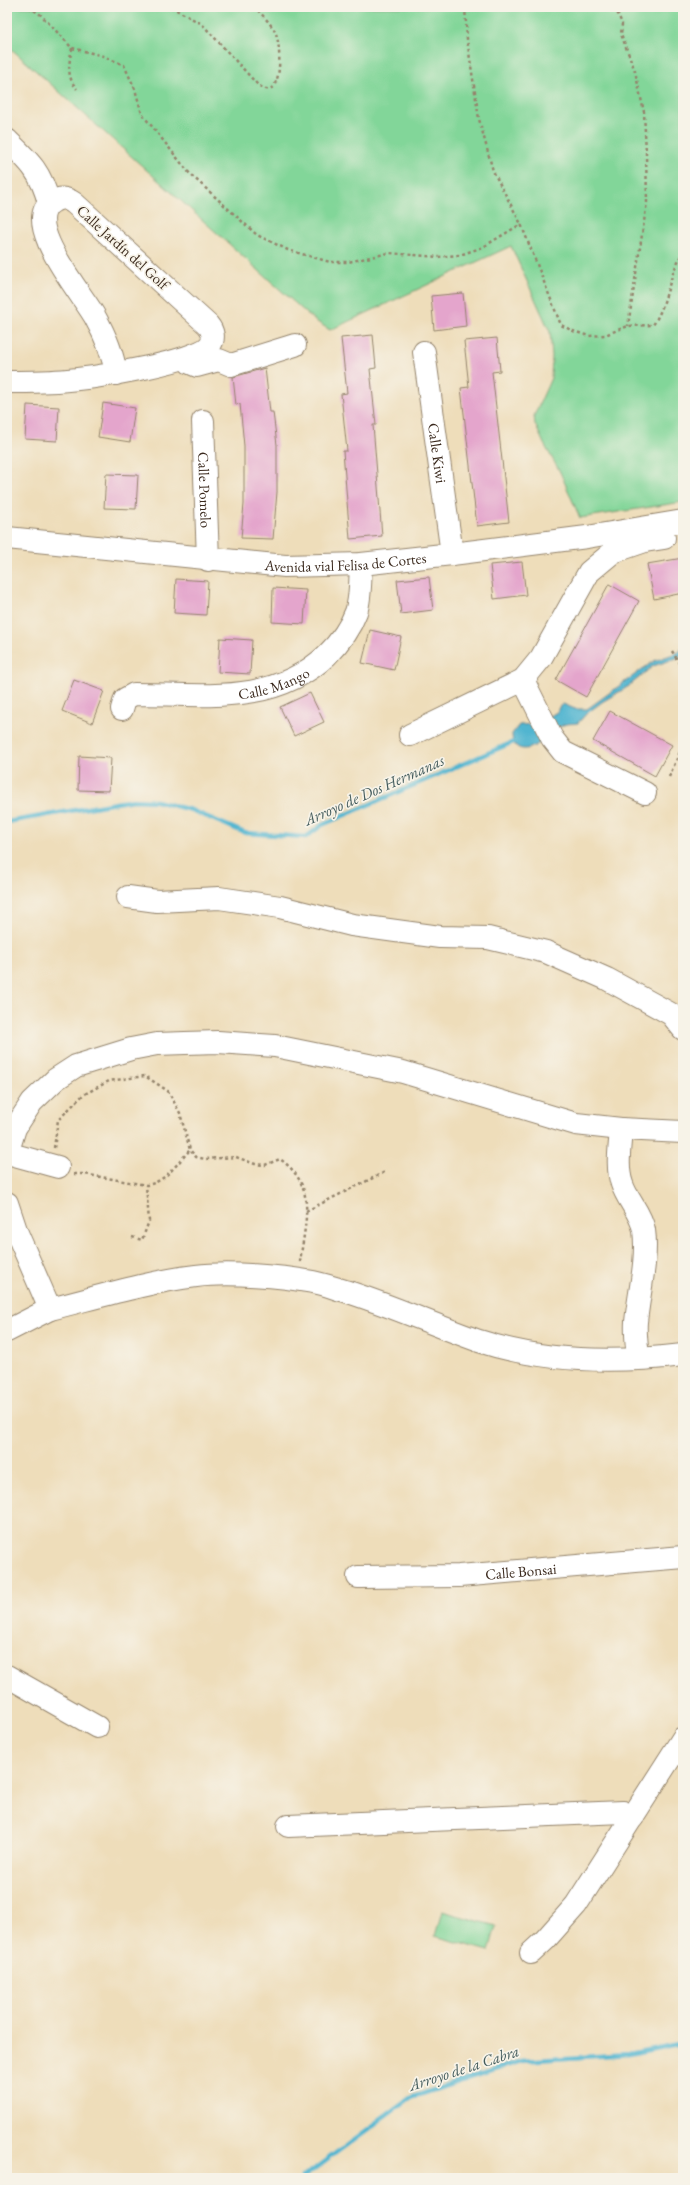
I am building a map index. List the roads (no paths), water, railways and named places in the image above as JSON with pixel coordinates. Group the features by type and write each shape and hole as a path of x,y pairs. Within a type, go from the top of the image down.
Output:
{"street":[{"path":"7,140 34,166 46,190 49,203 45,209 42,220 48,243 95,316 109,346 116,374"},
{"name":"Calle Jardín del Golf","path":"7,382 68,380 116,374 188,356 210,345 213,337 211,328 74,203 69,200 59,198 49,203"},
{"path":"188,356 190,363 197,366 220,360 231,365 295,345"},
{"name":"Calle Kiwi","path":"424,352 452,554"},
{"name":"Calle Pomelo","path":"203,421 208,560"},
{"name":"Avenida vial Felisa de Cortes","path":"7,538 208,560 285,566 361,564 452,554 587,536 683,521"},
{"path":"410,735 523,680 541,658 588,572 613,552 644,541 683,535"},
{"name":"Calle Mango","path":"122,709 125,699 134,694 252,693 278,686 301,676 336,646 348,628 356,611 361,564"},
{"path":"523,680 552,738 563,752 645,793"},
{"path":"128,897 157,901 219,898 280,907 352,925 440,937 488,938 546,952 607,979 671,1014 683,1029"},
{"path":"63,1172 7,1154 15,1128 32,1102 56,1079 76,1066 131,1049 157,1044 185,1042 218,1042 275,1046 404,1072 561,1120 621,1129 683,1132"},
{"path":"621,1129 621,1183 627,1197 639,1215 644,1229 645,1245 636,1324 638,1358"},
{"path":"7,1203 17,1233 50,1309"},
{"path":"7,1331 50,1309 153,1284 197,1276 230,1274 314,1282 356,1295 481,1341 515,1350 590,1359 683,1355"},
{"name":"Calle Bonsai","path":"358,1577 459,1576 683,1558"},
{"path":"7,1676 97,1727"},
{"path":"531,1953 545,1940 576,1905 683,1738"},
{"path":"288,1826 623,1812 632,1817"}],"water":[{"path":"683,647 683,656 653,666 629,686 602,702 586,714 578,723 563,725 541,742 528,749 522,749 514,744 512,734 519,725 536,724 557,712 559,707 563,704 575,709 587,709 654,661 679,652"}],"waterway":[{"name":"Arroyo de Dos Hermanas","path":"7,822 133,800 156,801 191,810 245,833 306,837 322,825 518,740"},
{"name":"Arroyo de la Cabra","path":"302,2178 410,2098 521,2061 628,2054 683,2043"}]}
